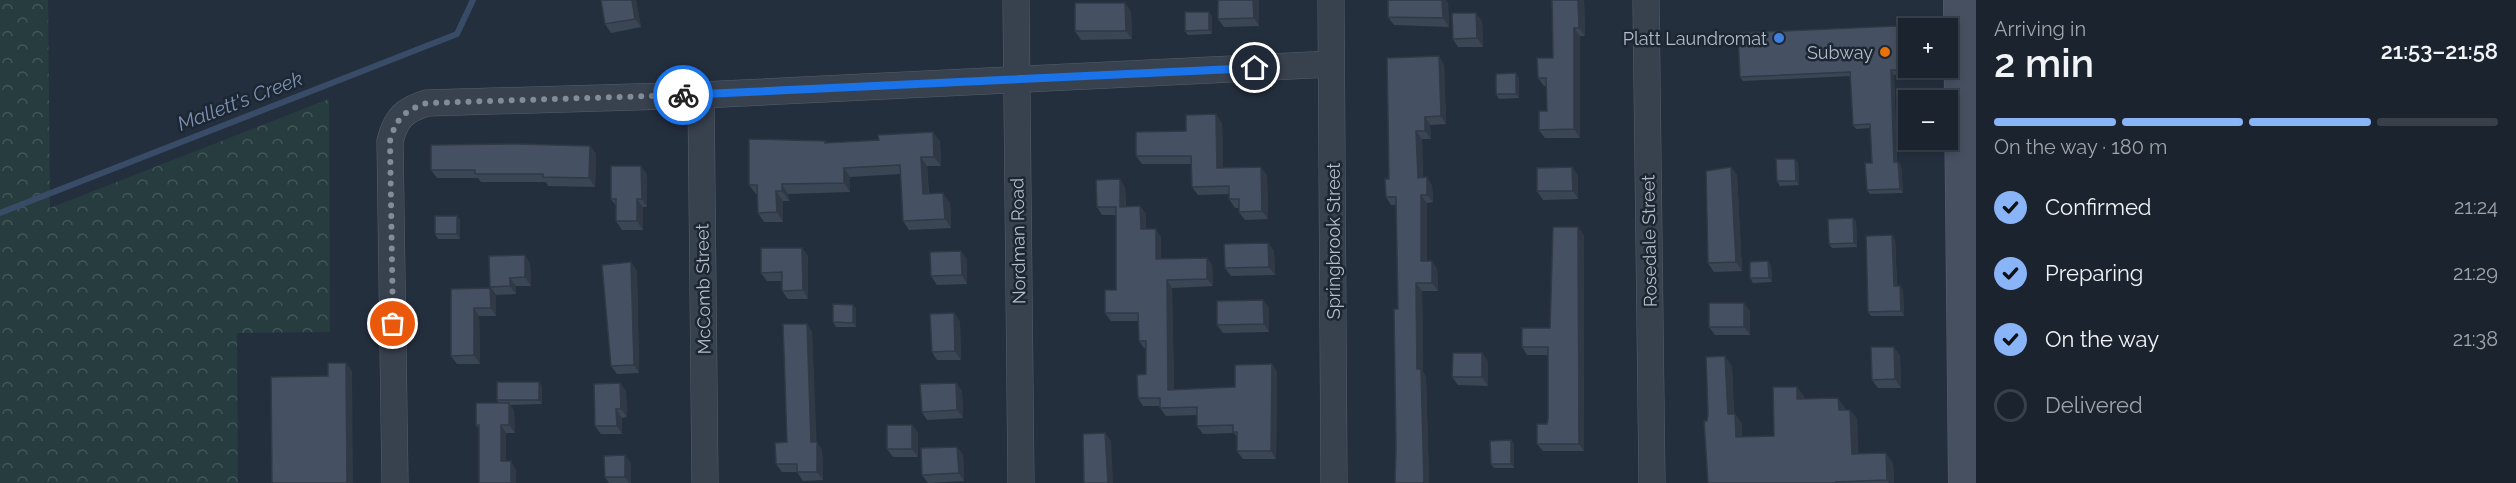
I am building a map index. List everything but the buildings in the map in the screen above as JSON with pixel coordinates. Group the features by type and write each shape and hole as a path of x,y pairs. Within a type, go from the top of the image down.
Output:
{"main road":[{"path":"1965,20 1965,483"}],"street":[{"name":"Nordman Road","path":"1016,0 1021,483"},
{"name":"Springbrook Street","path":"1331,0 1334,483"},
{"name":"Rosedale Street","path":"1646,0 1652,483"},
{"path":"395,483 390,141 395,123 408,109 427,103 701,95 1331,64"},
{"name":"McComb Street","path":"701,95 705,483"}],"green space":[{"path":"0,0 48,0 50,208 329,99 330,332 237,333 238,483 0,483"}],"waterway":[{"name":"Mallett's Creek","path":"0,213 457,34 473,0"}],"way so far":[{"path":"393,324 390,141 395,123 408,109 427,103 683,95"}],"place":[{"name":"Platt Laundromat","path":"1779,38"},
{"name":"Subway","path":"1885,52"}],"route":[{"path":"683,95 1255,68"}]}
